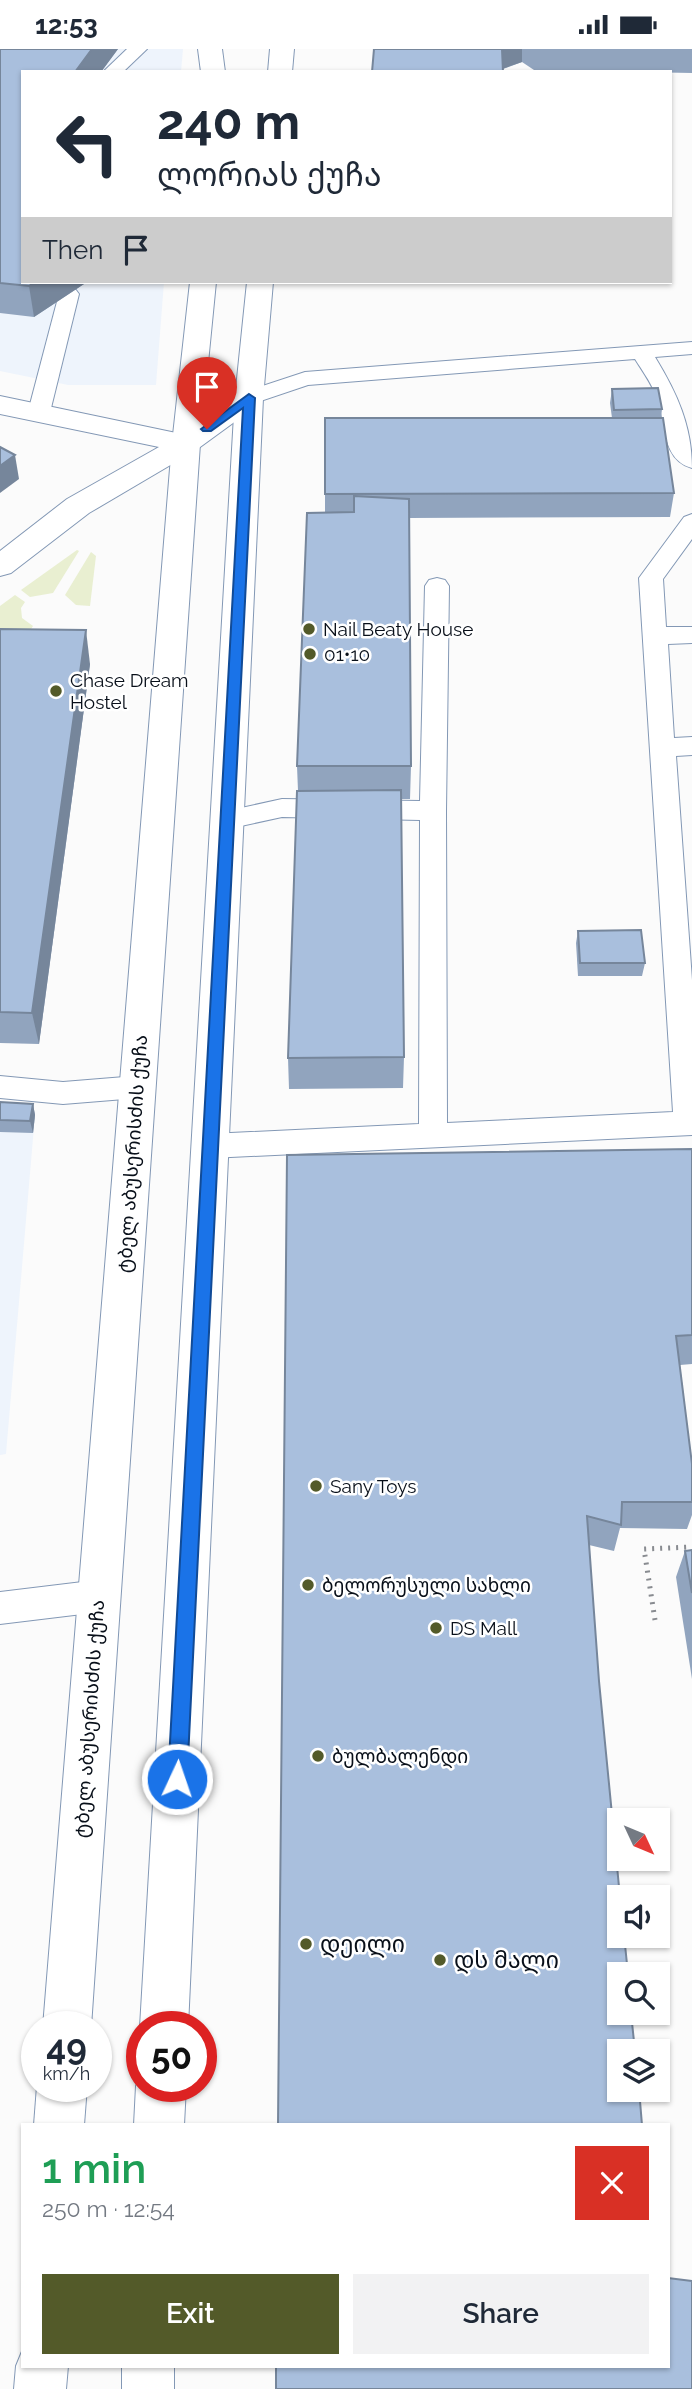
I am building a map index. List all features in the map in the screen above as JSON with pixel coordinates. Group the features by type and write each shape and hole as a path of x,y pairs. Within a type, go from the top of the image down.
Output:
{"main road":[{"path":"210,49 213,70"},
{"path":"280,70 282,49"},
{"name":"ტბელ აბუსერისძის ქუჩა","path":"68,2011 186,444 203,284"},
{"path":"165,2011 249,398 260,284"},
{"path":"0,566 78,506 186,444 249,398"},
{"path":"0,405 186,444"},
{"path":"60,2123 61,2102"},
{"path":"159,2123 160,2102"},
{"path":"40,2389 42,2368"},
{"path":"148,2368 148,2389"}],"lane":[{"path":"109,68 138,49"},
{"path":"39,412 69,294"},
{"path":"249,398 305,379 692,348"},
{"path":"642,352 667,394 680,449 692,461"},
{"path":"210,1146 690,1124 683,903 662,747 651,578 692,522"},
{"path":"433,1135 433,811 437,586"},
{"path":"655,636 692,635"},
{"path":"662,747 692,746"},
{"path":"227,820 282,808 433,811"},
{"path":"0,1087 63,1093 137,1087"},
{"path":"0,1608 99,1596"}],"path":[{"path":"655,1620 644,1549 692,1547"}],"shaded area":[{"path":"0,49 183,49 181,70 21,70 21,284 164,284 156,385 68,385 0,371"},
{"path":"0,1114 35,1115 6,1454 0,1455"}],"green space":[{"path":"79,551 53,593 30,597 21,590"},
{"path":"91,552 96,556 90,606 76,605 65,595"},
{"path":"15,595 25,602 21,608 22,618 33,626 26,637 0,637 0,606"}],"building":[{"path":"0,49 92,49 76,70 21,70 21,284 32,284 29,286 0,283"},
{"path":"374,49 502,49 503,70 372,70"},
{"path":"658,388 662,409 614,410 612,389"},
{"path":"325,418 663,418 674,493 325,494"},
{"path":"0,447 15,455 0,466"},
{"path":"354,496 409,499 411,766 297,766 307,513 354,512"},
{"path":"0,629 86,630 32,1013 0,1012"},
{"path":"401,790 404,1057 288,1058 297,791"},
{"path":"641,930 645,963 580,963 578,931"},
{"path":"0,1102 33,1104 30,1121 0,1120"},
{"name":"DS Mall","path":"692,1149 692,1335 676,1336 692,1464 692,1502 622,1502 621,1525 587,1516 611,1808 607,1808 607,1871 617,1871 619,1885 607,1885 607,1948 625,1948 627,1962 607,1962 607,2025 632,2025 634,2039 607,2039 607,2102 640,2102 642,2123 278,2123 287,1155"},
{"path":"692,1550 692,1593 685,1551"},
{"path":"670,2278 692,2281 692,2389 276,2389 276,2368 670,2368"}],"place":[{"name":"Nail Beaty House","path":"309,629"},
{"name":"01•10","path":"310,654"},
{"name":"Chase Dream Hostel","path":"56,691"},
{"name":"Sany Toys","path":"316,1486"},
{"name":"ბელორუსული სახლი","path":"308,1585"},
{"name":"DS Mall","path":"436,1628"},
{"name":"ბულბალენდი","path":"318,1756"},
{"name":"დეილი","path":"306,1944"},
{"name":"დს მალი","path":"440,1960"}],"route":[{"path":"177,1779 249,398 207,429"}]}
